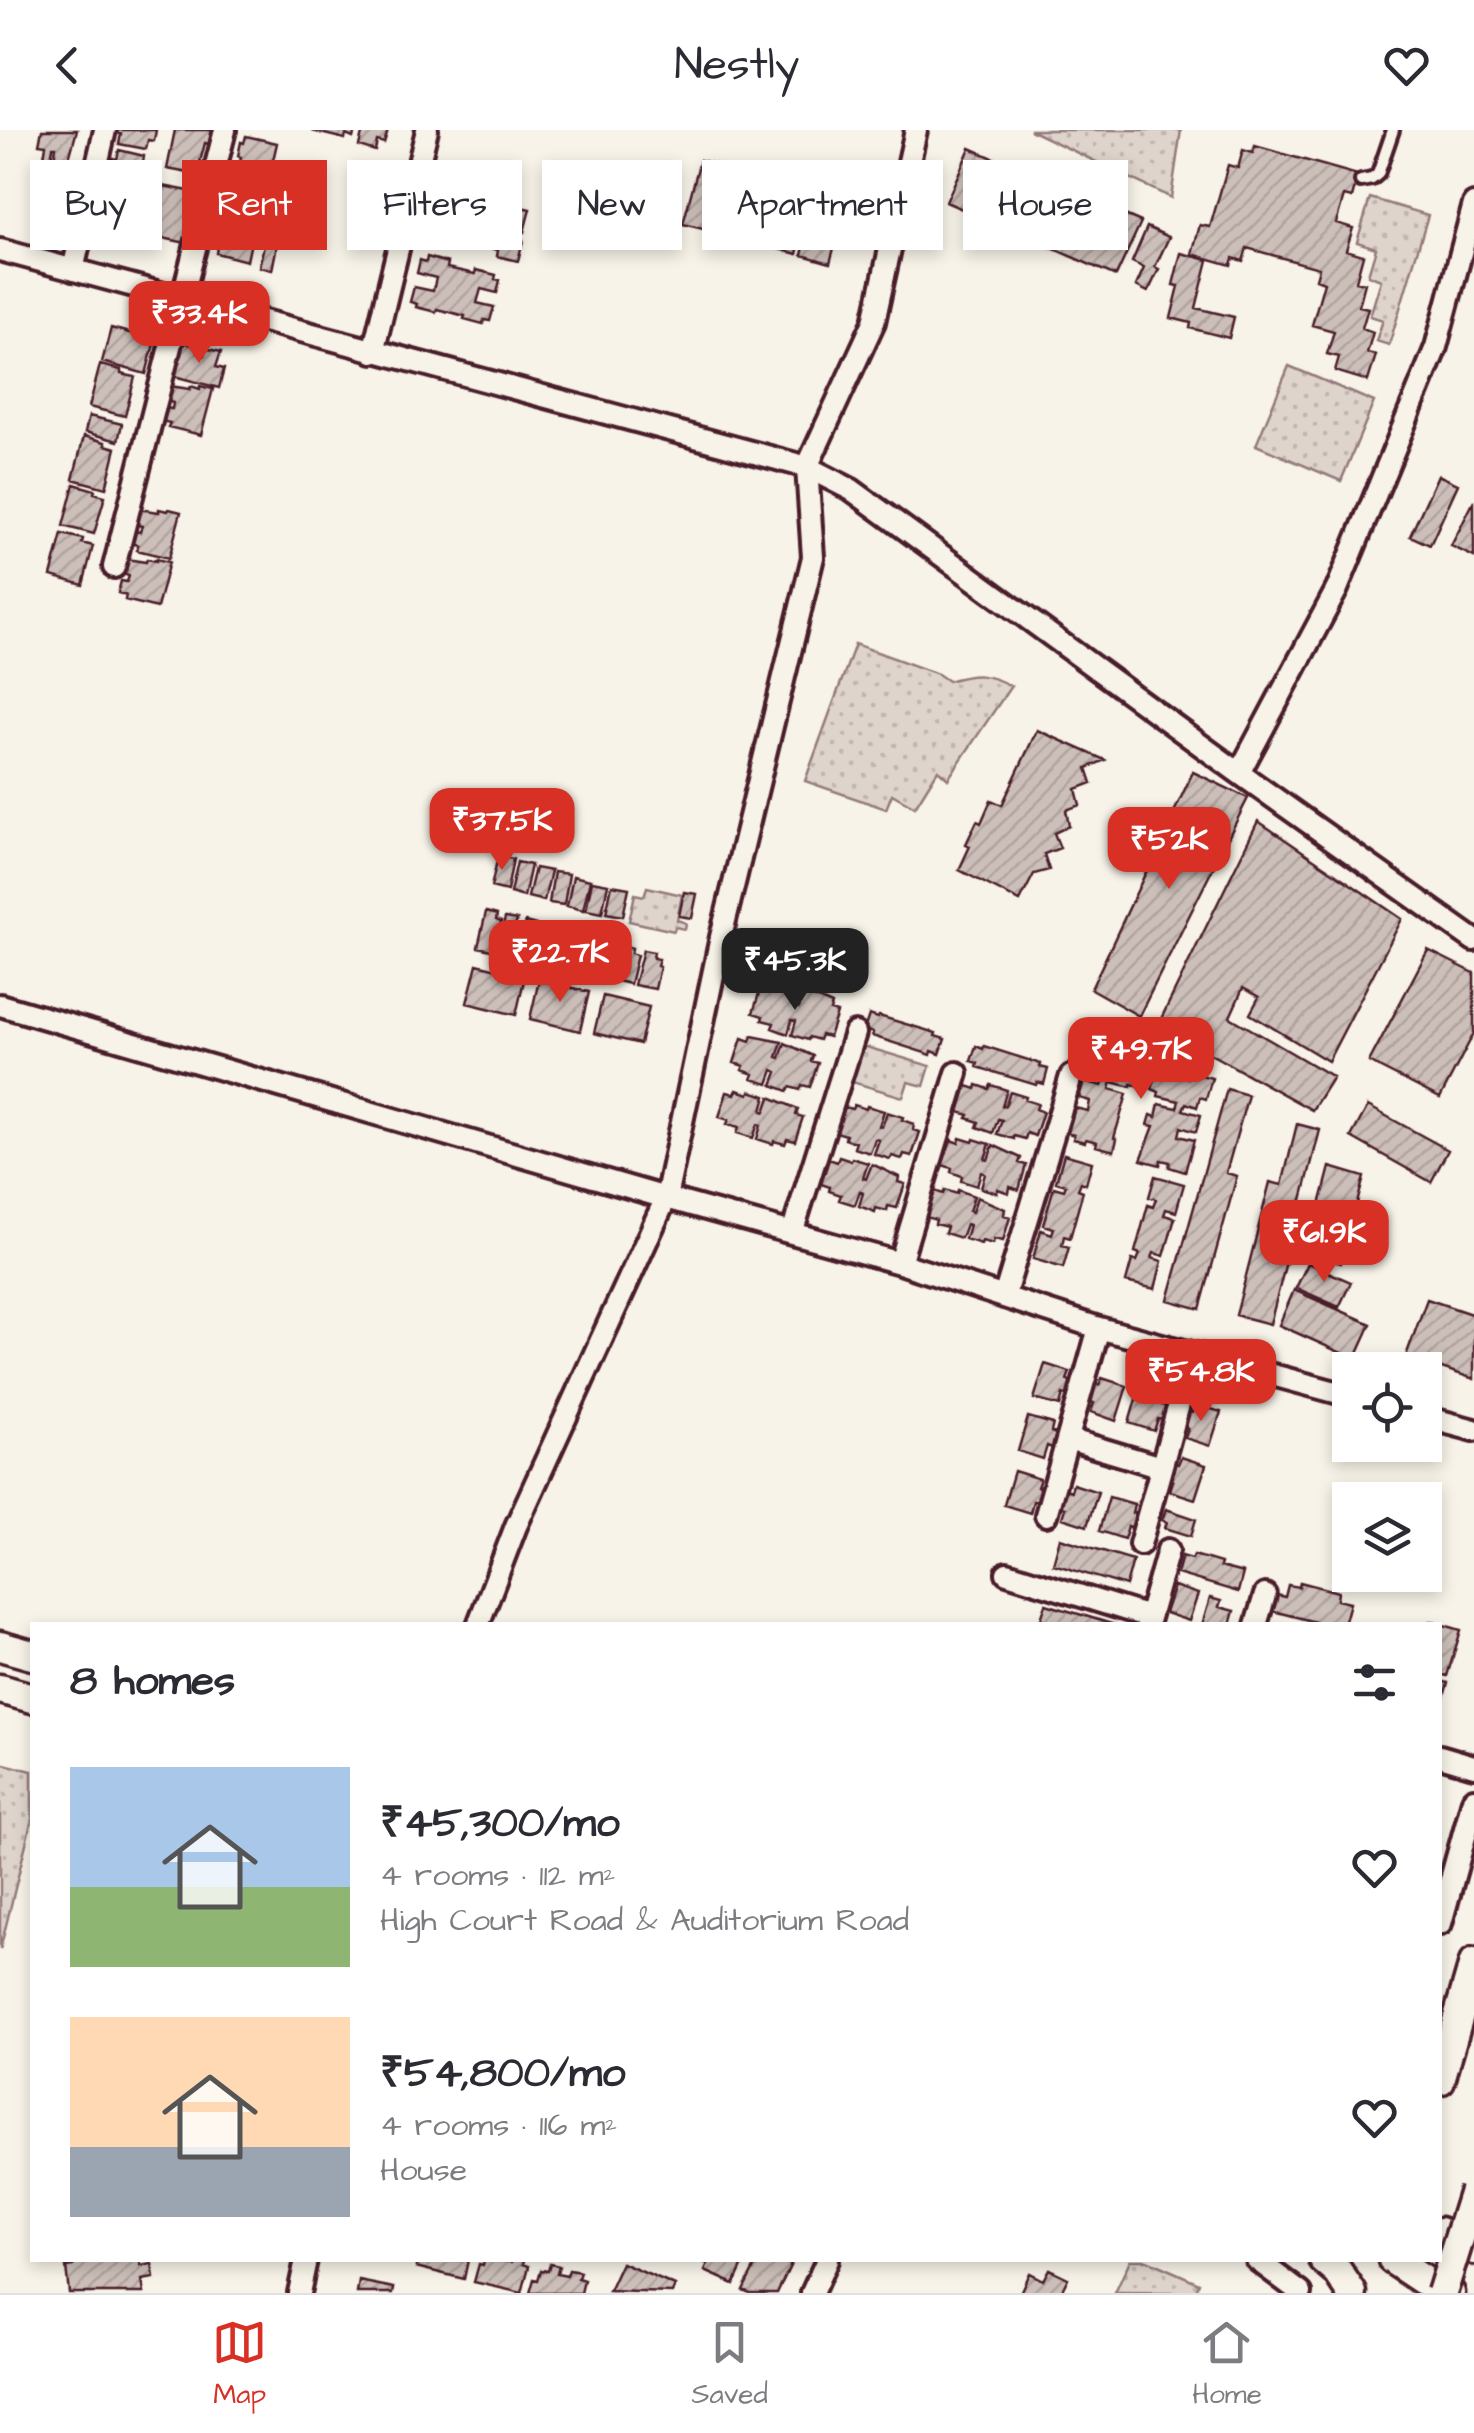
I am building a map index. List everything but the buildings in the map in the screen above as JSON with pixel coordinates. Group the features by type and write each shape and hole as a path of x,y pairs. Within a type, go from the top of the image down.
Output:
{"main road":[{"path":"0,1646 30,1654"},
{"path":"0,1688 30,1697"},
{"path":"1442,2073 1474,1963"},
{"path":"1442,2293 1474,2191"},
{"path":"1442,2233 1474,2250"},
{"path":"1326,2262 1352,2293"},
{"path":"1395,2262 1450,2293"}],"street":[{"path":"73,270 105,130"},
{"path":"114,567 226,130"},
{"path":"373,352 427,130"},
{"path":"479,1622 516,1526 666,1198 721,937 814,558 807,466 874,322 916,130"},
{"path":"1239,773 1344,572 1436,346 1474,204"},
{"path":"0,250 807,466 852,490 1474,940"},
{"path":"0,1005 900,1263 1098,1328 1332,1391"},
{"path":"792,1233 854,1033"},
{"path":"900,1263 957,1072"},
{"path":"1004,1297 1071,1076"},
{"path":"1046,1515 1098,1328"},
{"path":"1140,1544 1193,1354"},
{"path":"1442,1421 1474,1430"},
{"path":"1068,1438 1161,1467"},
{"path":"1007,1573 1148,1621 1168,1550"},
{"path":"1257,1622 1265,1595"},
{"path":"1442,1757 1474,1766"},
{"path":"1442,1916 1474,1800"},
{"path":"300,2293 306,2262"},
{"path":"812,2293 827,2262"},
{"path":"1259,2262 1300,2293"}],"lane":[{"path":"1361,180 1378,174 1393,130"}],"shaded area":[{"path":"1030,130 1181,130 1171,198 1128,177 1128,160 1092,160"},
{"path":"1370,198 1428,215 1389,345 1376,341 1383,320 1370,316 1381,280 1368,275 1376,248 1357,242"},
{"path":"1289,366 1374,402 1341,481 1256,445"},
{"path":"855,644 948,681 980,676 1011,686 948,779 938,770 915,807 892,794 886,809 805,781"},
{"path":"647,887 682,895 677,920 686,923 685,929 675,927 674,931 629,921 635,894 644,896"},
{"path":"863,1046 930,1066 924,1086 908,1082 903,1097 852,1082"},
{"path":"0,1763 30,1770 30,1827 0,1950"},
{"path":"1129,2262 1152,2262 1199,2283 1195,2293 1115,2293"}]}
